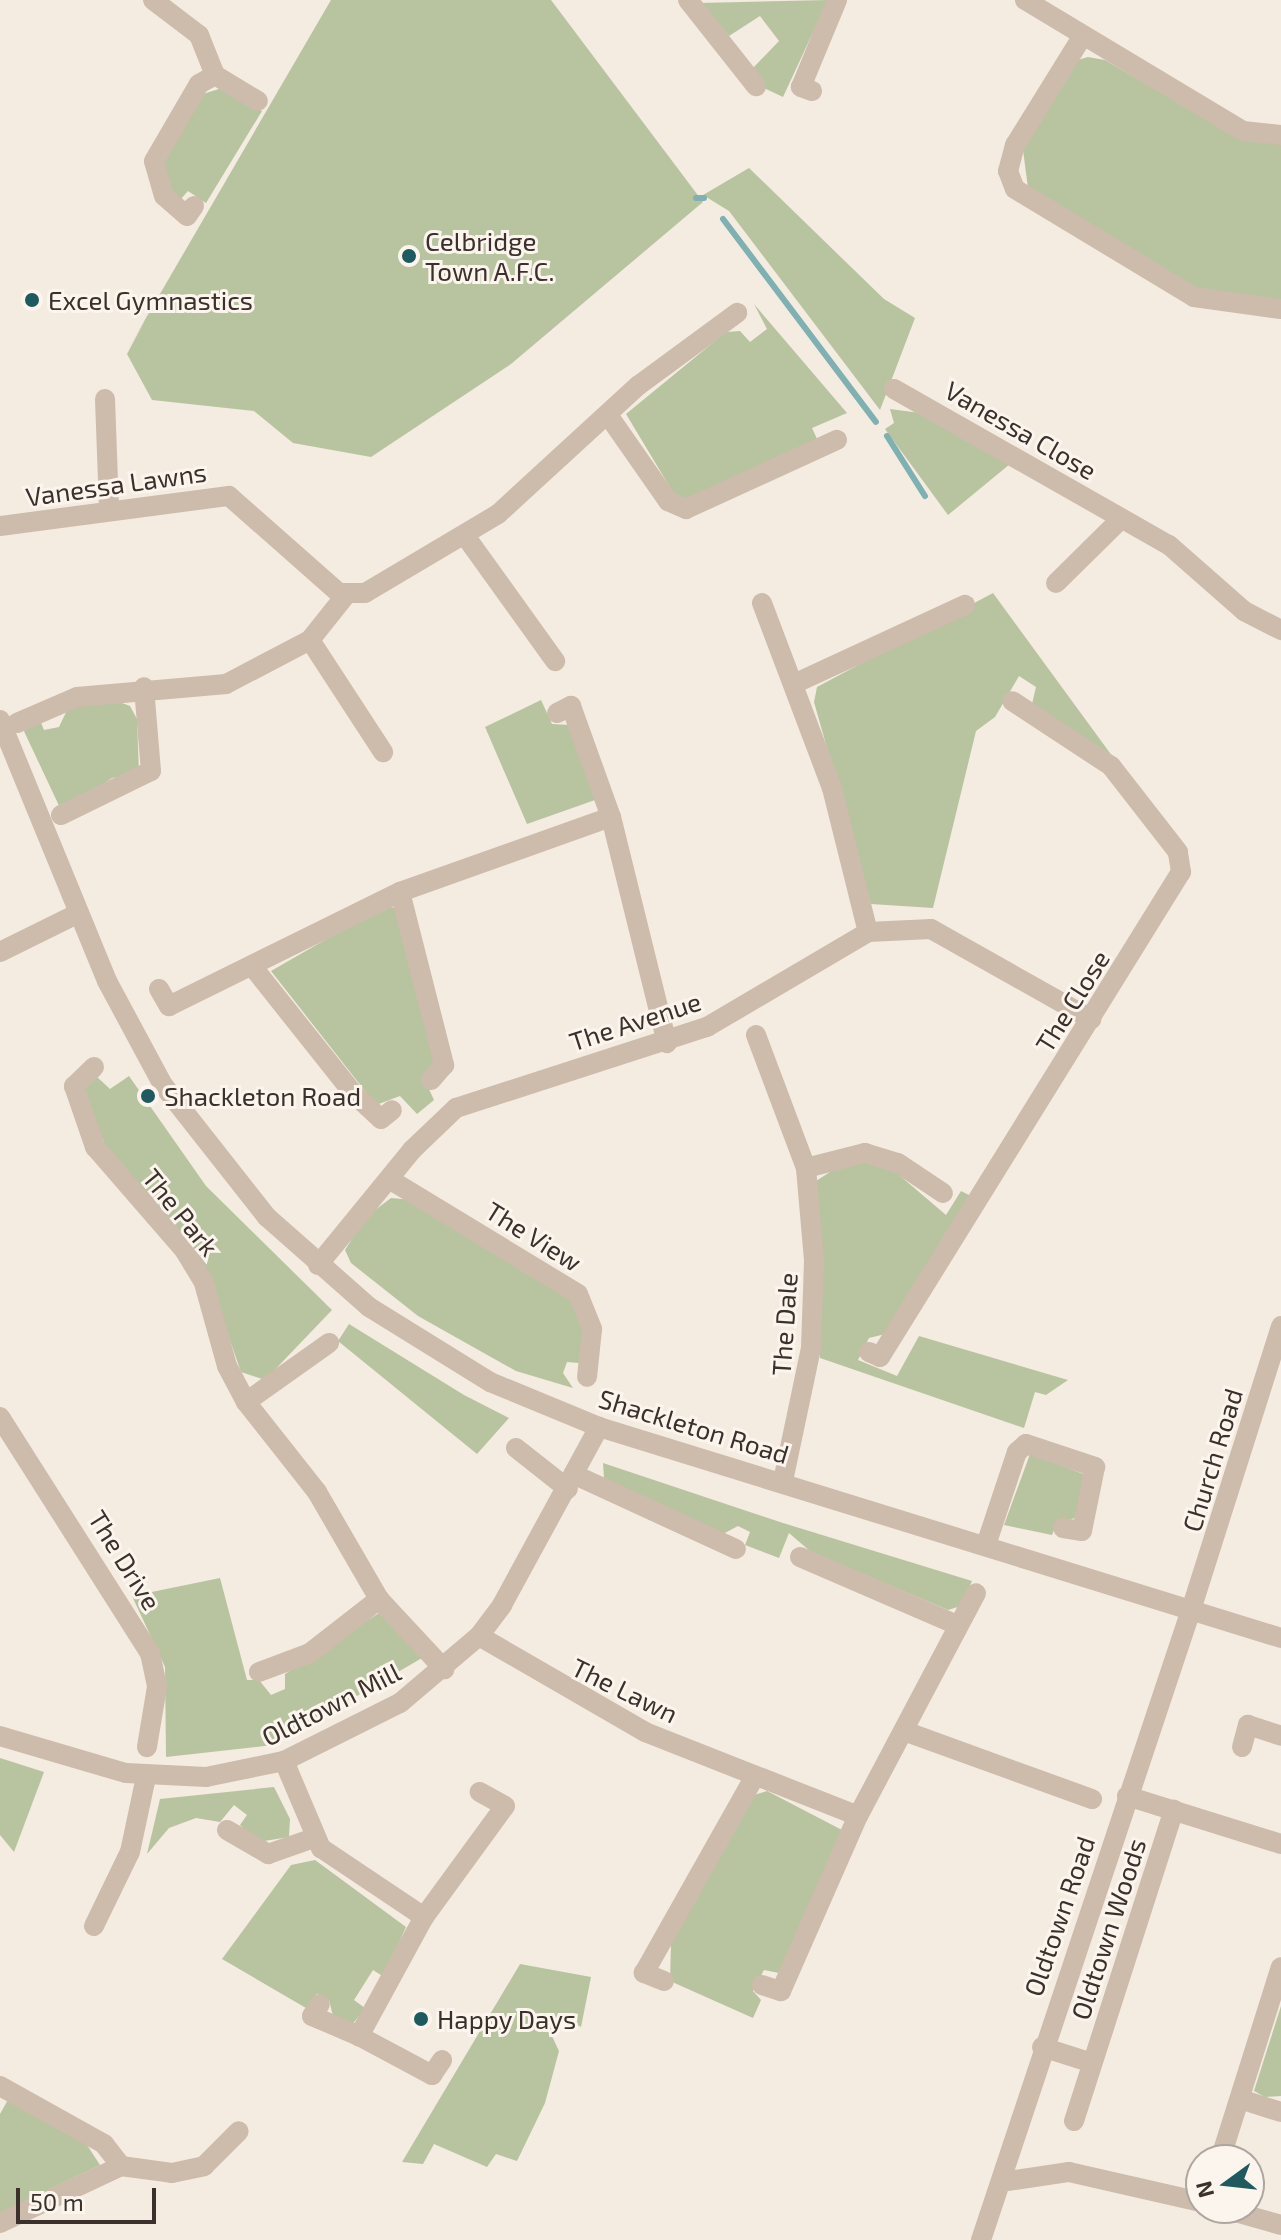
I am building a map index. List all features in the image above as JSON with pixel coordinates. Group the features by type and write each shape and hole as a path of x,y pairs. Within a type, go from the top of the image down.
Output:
{"street":[{"path":"153,0 199,35 215,75 258,101"},
{"path":"688,0 756,86"},
{"path":"812,91 801,87 837,0"},
{"path":"1025,0 1243,131 1281,135"},
{"path":"1082,37 1015,145 1008,171 1015,189 1194,297 1281,309"},
{"path":"194,206 187,216 164,196 154,161 199,84 215,75"},
{"path":"9,721 77,697 144,687 226,684 310,640 345,596 365,593 466,537 608,415 737,313"},
{"name":"Vanessa Close","path":"894,389 1169,545 1244,611 1281,630"},
{"path":"105,399 109,507"},
{"path":"608,415 668,501 686,509 837,440"},
{"name":"Vanessa Lawns","path":"0,526 109,507 235,498 345,596"},
{"path":"1056,583 1121,519"},
{"path":"466,537 555,661"},
{"path":"762,603 798,682 868,932"},
{"path":"798,682 965,605"},
{"path":"310,640 383,752"},
{"path":"61,815 151,771 144,687"},
{"name":"The Close","path":"869,1352 880,1357 1178,880 1181,862 1111,766 1012,701"},
{"path":"564,709 611,817 667,1043"},
{"name":"Shackleton Road","path":"9,721 107,981 180,1112 259,1208 318,1265 438,1353 599,1427 783,1481 1281,1638"},
{"path":"159,989 169,1006 400,892 611,817"},
{"path":"400,892 444,1065 431,1080"},
{"path":"0,952 79,913"},
{"name":"The Avenue","path":"318,1265 429,1132 475,1099 667,1043 743,1009 868,932 931,929 1091,1019"},
{"path":"252,966 353,1093 381,1119 392,1110"},
{"name":"The Dale","path":"756,1035 806,1168 814,1260 811,1351 783,1481"},
{"name":"The Park","path":"94,1067 74,1086 95,1147 192,1264 246,1402 317,1492 379,1599 444,1669"},
{"path":"806,1168 873,1155 943,1193"},
{"name":"The View","path":"389,1179 578,1294 592,1329 587,1377"},
{"name":"Church Road","path":"1191,1610 1281,1326"},
{"path":"246,1402 329,1343"},
{"name":"The Drive","path":"0,1417 150,1653 157,1687 147,1747"},
{"name":"Oldtown Mill","path":"0,1736 146,1777 217,1776 284,1761 400,1703 444,1669 479,1636 572,1482 599,1427"},
{"path":"986,1545 1017,1452 1026,1444 1095,1467 1082,1531 1063,1528"},
{"path":"516,1448 572,1482 736,1549"},
{"path":"800,1557 955,1624"},
{"path":"762,1985 781,1991 858,1816 904,1731 955,1624 976,1593"},
{"path":"270,1675 310,1653 379,1599"},
{"name":"Oldtown Road","path":"981,2240 1042,2047 1191,1610"},
{"name":"The Lawn","path":"479,1636 593,1706 755,1776 858,1816"},
{"path":"1242,1747 1248,1725 1281,1736"},
{"path":"904,1731 1092,1799"},
{"path":"284,1761 314,1838 424,1917"},
{"path":"664,1981 644,1973 755,1776"},
{"path":"94,1926 130,1852 146,1777"},
{"path":"359,2036 424,1917 505,1806 480,1792"},
{"name":"Oldtown Woods","path":"1127,1796 1281,1844"},
{"name":"Oldtown Woods","path":"1074,2121 1174,1810"},
{"path":"227,1830 268,1854 314,1838"},
{"path":"1225,2144 1281,1967"},
{"path":"320,2004 312,2016 359,2036 432,2075 442,2060"},
{"name":"Oldtown Woods","path":"1042,2047 1092,2063"},
{"path":"1,2089 104,2144 121,2166"},
{"path":"1240,2099 1281,2112"},
{"path":"0,2223 121,2166 188,2172 239,2131"},
{"path":"1001,2182 1069,2172 1185,2198"}],"green space":[{"name":"Celbridge Town A.F.C.","path":"331,0 551,0 703,202 511,364 371,457 293,443 254,411 152,400 127,354 145,320 125,354"},
{"path":"828,0 783,97 764,88 752,69 779,41 760,16 729,36 698,3"},
{"path":"1088,57 1105,60 1241,139 1281,143 1281,301 1225,297 1179,282 1028,188 1023,150 1078,60"},
{"path":"222,88 262,111 206,203 188,191 180,200 168,188 163,159 203,94"},
{"path":"749,168 884,299 915,318 880,410 729,211 703,195"},
{"path":"754,304 847,413 812,428 818,441 708,497 677,499 626,414 726,332 740,331 750,342 767,329"},
{"path":"890,409 928,414 1010,464 948,515 885,429 894,423"},
{"path":"993,593 1118,764 1032,704 1036,687 1019,676 995,717 976,731 933,908 871,904 814,702 817,687"},
{"path":"114,700 130,706 137,719 139,773 112,778 62,812 22,727 40,720 44,730 59,727 69,706"},
{"path":"541,700 552,724 570,725 595,800 527,824 485,727"},
{"path":"384,906 396,908 436,1060 423,1076 434,1100 417,1114 400,1096 376,1105 271,971"},
{"path":"96,1076 110,1089 129,1076 206,1186 332,1310 265,1380 241,1372 203,1263 110,1156 83,1094 87,1077"},
{"path":"865,1162 892,1169 946,1215 961,1191 971,1196 885,1334 869,1338 858,1360 897,1376 919,1336 1068,1380 1046,1395 1035,1392 1024,1428 820,1358 816,1181 841,1165"},
{"path":"391,1198 412,1200 575,1303 585,1330 579,1363 567,1362 563,1373 573,1388 516,1371 418,1316 351,1263 345,1250 366,1217"},
{"path":"349,1324 464,1395 509,1418 477,1454 338,1341"},
{"path":"1030,1454 1086,1475 1075,1518 1057,1523 1052,1535 1004,1525"},
{"path":"603,1463 972,1581 961,1606 948,1610 811,1552 789,1533 779,1558 745,1545 750,1532 738,1526 721,1535 604,1478"},
{"path":"220,1578 247,1680 259,1680 271,1695 285,1689 285,1674 379,1613 422,1658 273,1745 166,1757 165,1667 132,1596"},
{"path":"0,1758 44,1772 14,1852 0,1835"},
{"path":"274,1787 290,1819 289,1837 258,1842 240,1825 247,1815 234,1805 220,1822 196,1818 169,1828 147,1854 160,1799"},
{"path":"767,1791 842,1830 779,1973 764,1970 753,1991 761,2000 753,2018 670,1981 671,1944 754,1795"},
{"path":"315,1860 406,1927 384,1977 373,1970 354,2000 365,2008 352,2025 334,2020 329,2000 317,1994 306,2008 222,1959 291,1865"},
{"path":"520,1964 591,1977 581,2027 560,2015 550,2032 559,2051 545,2103 517,2161 496,2154 487,2167 434,2144 423,2164 402,2162"},
{"path":"1281,2006 1281,2096 1265,2097 1254,2091"},
{"path":"9,2098 87,2145 100,2165 0,2213 0,2114"}],"waterway":[{"path":"696,198 704,198"},
{"path":"723,219 876,422"},
{"path":"887,436 925,496"}],"place":[{"name":"Celbridge Town A.F.C.","path":"409,256"},
{"name":"Excel Gymnastics","path":"32,300"},
{"name":"Shackleton Road","path":"148,1096"},
{"name":"Happy Days","path":"421,2019"}]}
